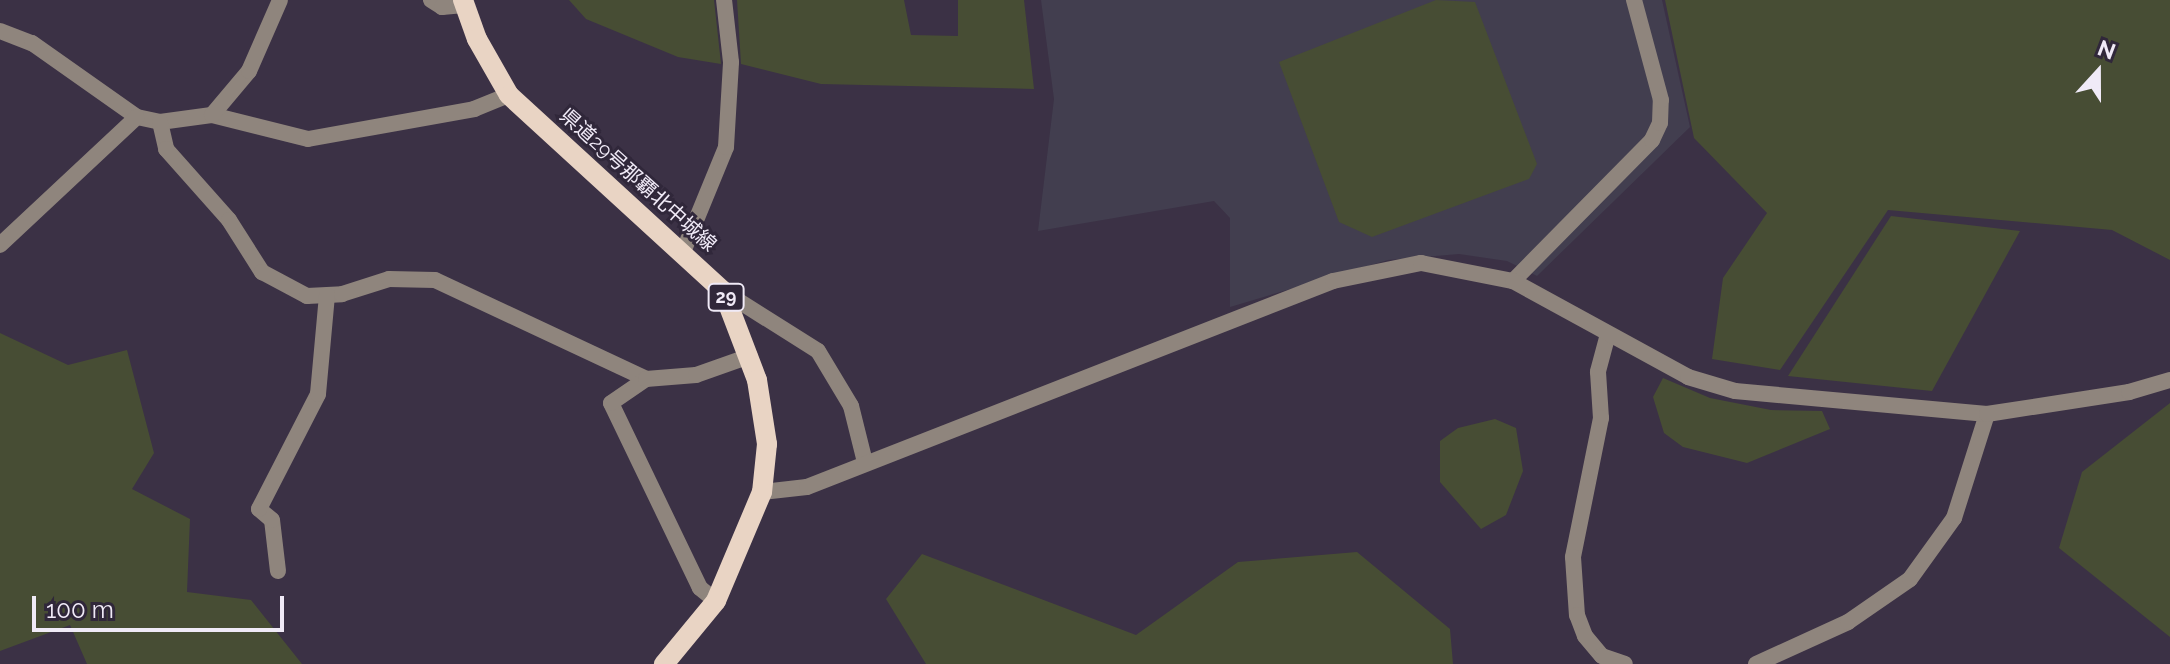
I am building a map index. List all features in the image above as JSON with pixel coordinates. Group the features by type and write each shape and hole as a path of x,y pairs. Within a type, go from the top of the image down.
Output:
{"main road":[{"name":"県道29号那覇北中城線","path":"463,3 509,95 723,291 750,356 767,430 762,492 716,601 664,664"}],"street":[{"path":"212,115 249,71 280,0"},
{"path":"431,0 442,7 463,3"},
{"path":"683,252 726,147 731,62 724,0"},
{"path":"1513,281 1652,140 1660,123 1661,100 1634,0"},
{"path":"0,31 32,43 137,117 160,122 212,115 308,139 419,121 509,95"},
{"path":"0,245 137,117"},
{"path":"160,122 166,149 229,220 262,272 307,296 327,295 389,279 435,280 646,379 696,375 750,356"},
{"path":"762,492 807,487 1333,281 1421,263 1513,281 1688,377 1735,391 1987,414 2129,392 2170,380"},
{"path":"723,291 826,360 851,406 865,462"},
{"path":"278,571 272,520 259,509 318,394 327,295"},
{"path":"1608,334 1598,372 1601,418 1573,557 1585,636 1602,656 1625,664"},
{"path":"646,379 611,403 700,588 716,601"},
{"path":"1756,664 1848,622 1910,579 1954,518 1987,414"}],"shaded area":[{"path":"1041,0 1662,0 1690,127 1537,276 1507,261 1459,254 1388,260 1230,307 1230,218 1214,201 1038,231 1054,99"}],"green space":[{"path":"569,0 714,0 721,64 678,57 586,19"},
{"path":"737,0 904,0 911,35 958,36 958,0 1024,0 1034,89 821,84 741,64"},
{"path":"1436,0 1475,2 1537,164 1529,179 1372,237 1339,222 1279,62"},
{"path":"1665,0 2170,0 2170,260 2112,230 1888,210 1780,370 1712,359 1723,278 1767,213 1694,138"},
{"path":"1891,216 2020,231 1932,391 1788,376"},
{"path":"0,333 68,365 127,350 154,453 132,489 190,519 187,592 251,600 302,664 87,664 70,625 0,651"},
{"path":"1663,378 1710,398 1771,410 1822,411 1830,429 1747,463 1683,447 1664,433 1653,397"},
{"path":"2170,403 2170,637 2059,548 2082,472"},
{"path":"1495,419 1516,428 1523,471 1506,515 1481,529 1440,482 1440,441 1458,428"},
{"path":"1357,552 1450,629 1453,664 926,664 886,599 922,554 1136,635 1238,562"}]}
